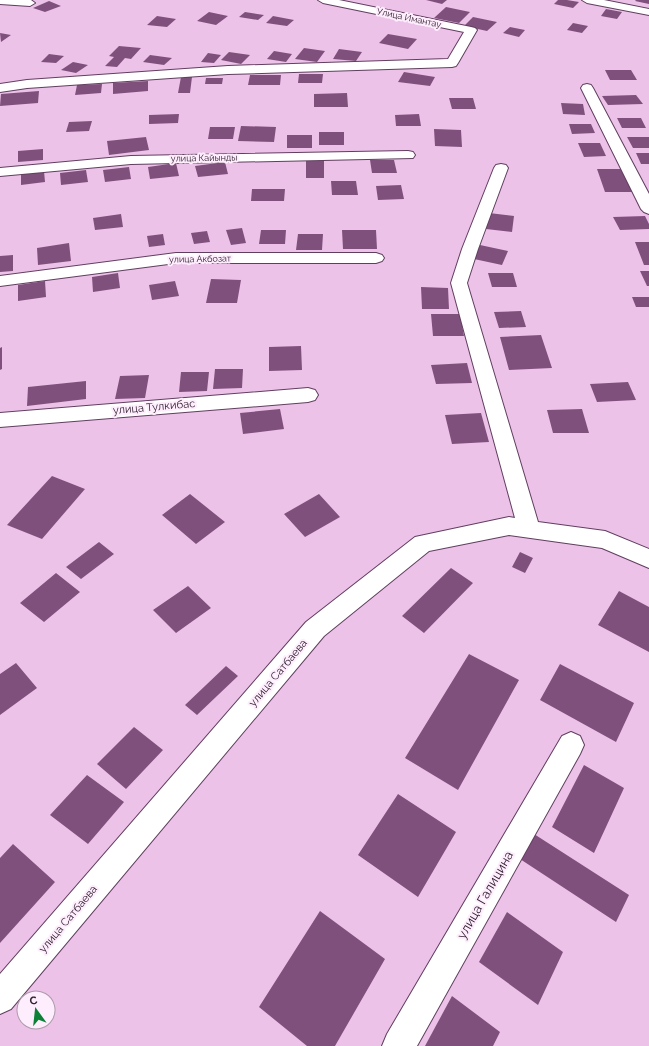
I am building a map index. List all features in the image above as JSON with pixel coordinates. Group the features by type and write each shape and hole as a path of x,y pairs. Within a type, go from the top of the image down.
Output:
{"street":[{"name":"Улица Имантау","path":"0,88 26,84 228,70 452,63 471,30 323,0"},
{"path":"587,0 649,12"},
{"path":"0,1 30,3"},
{"path":"586,88 649,209"},
{"name":"улица Кайынды","path":"0,172 131,160 408,155"},
{"path":"501,168 470,249 459,283 529,529"},
{"name":"улица Акбозат","path":"0,281 176,258 376,258"},
{"name":"улица Тулкибас","path":"0,420 308,395"},
{"name":"улица Сатбаева","path":"0,998 315,629 423,543 510,526 605,540 649,559"},
{"name":"улица Галицина","path":"399,1046 571,745"}],"building":[{"path":"426,0 447,0 442,4"},
{"path":"558,0 579,2 573,8 554,4"},
{"path":"649,0 649,4 635,1"},
{"path":"49,1 61,6 45,12 33,8"},
{"path":"446,7 470,12 459,23 434,18"},
{"path":"606,9 622,12 617,19 601,16"},
{"path":"209,12 228,16 216,25 197,21"},
{"path":"245,12 264,15 258,20 239,17"},
{"path":"157,16 176,19 167,27 147,25"},
{"path":"273,16 294,20 287,26 266,23"},
{"path":"473,17 497,22 487,31 464,26"},
{"path":"573,23 588,26 582,33 567,30"},
{"path":"510,27 525,30 519,37 503,33"},
{"path":"0,33 11,35 1,42"},
{"path":"388,34 417,39 408,49 379,43"},
{"path":"119,46 141,48 131,59 125,58 117,67 105,66 114,57 109,56"},
{"path":"304,48 325,51 317,62 295,59"},
{"path":"339,49 362,52 356,61 333,59"},
{"path":"274,51 292,54 286,62 267,59"},
{"path":"229,52 250,55 241,64 221,60"},
{"path":"208,53 221,55 214,63 201,62"},
{"path":"49,54 64,56 56,63 41,62"},
{"path":"150,55 172,58 164,65 143,62"},
{"path":"73,62 88,65 76,73 61,70"},
{"path":"605,70 631,70 637,80 610,80"},
{"path":"404,72 435,77 430,86 398,82"},
{"path":"299,74 323,74 322,83 298,83"},
{"path":"250,75 281,75 280,85 248,85"},
{"path":"181,77 192,77 190,93 178,93"},
{"path":"206,78 223,78 222,84 205,84"},
{"path":"148,81 148,91 113,94 113,83"},
{"path":"102,84 101,93 75,95 77,85"},
{"path":"39,91 38,103 0,106 1,94"},
{"path":"347,93 348,107 314,107 314,94"},
{"path":"636,95 643,104 608,105 602,96"},
{"path":"449,98 473,98 476,109 452,109"},
{"path":"561,103 583,104 585,115 563,114"},
{"path":"179,114 178,123 149,124 149,115"},
{"path":"419,114 421,126 396,126 395,115"},
{"path":"617,118 641,118 646,128 622,128"},
{"path":"92,121 89,131 66,132 69,122"},
{"path":"569,124 591,124 595,133 572,134"},
{"path":"241,126 276,127 274,142 238,141"},
{"path":"210,127 235,127 233,139 208,139"},
{"path":"434,129 461,130 462,147 435,146"},
{"path":"319,132 344,132 344,145 319,145"},
{"path":"287,135 312,135 312,148 287,148"},
{"path":"146,137 149,150 109,155 107,141"},
{"path":"627,137 649,137 649,148 633,148"},
{"path":"578,143 600,143 606,156 584,157"},
{"path":"43,149 43,160 18,162 18,151"},
{"path":"636,153 649,153 649,164 641,164"},
{"path":"306,160 324,160 324,178 306,178"},
{"path":"370,160 394,160 397,173 372,173"},
{"path":"225,162 228,174 198,177 195,166"},
{"path":"176,163 179,176 150,179 148,167"},
{"path":"129,167 131,179 105,182 103,170"},
{"path":"597,169 626,169 635,192 605,192"},
{"path":"86,170 88,182 61,185 60,173"},
{"path":"44,171 45,182 21,185 21,174"},
{"path":"331,181 356,181 358,195 332,195"},
{"path":"401,185 404,199 378,200 376,186"},
{"path":"252,189 285,189 284,201 251,201"},
{"path":"489,213 514,216 512,232 486,229"},
{"path":"121,214 123,227 95,230 93,218"},
{"path":"645,216 649,224 649,229 620,230 613,217"},
{"path":"242,228 246,243 231,245 226,230"},
{"path":"261,230 286,230 285,244 259,244"},
{"path":"342,230 376,230 377,249 343,249"},
{"path":"207,231 210,242 194,244 191,233"},
{"path":"163,234 165,245 149,247 147,236"},
{"path":"298,234 323,234 322,250 296,250"},
{"path":"635,242 649,242 649,265 644,265"},
{"path":"69,243 71,261 38,265 37,248"},
{"path":"480,245 508,251 502,265 474,259"},
{"path":"13,255 13,271 0,272 0,256"},
{"path":"640,271 649,271 649,286 647,286"},
{"path":"118,273 120,288 93,292 92,277"},
{"path":"488,273 513,273 517,287 492,287"},
{"path":"211,279 241,280 237,303 206,303"},
{"path":"45,281 46,297 18,301 18,285"},
{"path":"175,281 179,296 152,300 149,285"},
{"path":"421,287 448,288 449,309 422,309"},
{"path":"632,297 649,297 649,307 636,307"},
{"path":"521,311 526,327 499,328 494,312"},
{"path":"431,314 460,314 464,336 433,336"},
{"path":"541,335 552,368 509,370 500,337"},
{"path":"301,346 302,370 269,371 269,347"},
{"path":"2,347 2,369 0,370 0,348"},
{"path":"467,363 472,383 436,384 431,365"},
{"path":"215,369 243,369 242,388 213,389"},
{"path":"181,372 209,372 207,391 179,392"},
{"path":"149,375 145,398 115,399 120,376"},
{"path":"86,381 86,399 27,406 28,387"},
{"path":"628,382 636,400 597,402 590,384"},
{"path":"280,409 284,429 243,434 240,413"},
{"path":"582,409 589,433 553,433 547,410"},
{"path":"481,413 489,442 452,444 445,415"},
{"path":"52,476 85,489 42,539 7,525"},
{"path":"190,494 225,522 196,544 162,515"},
{"path":"319,494 340,517 305,537 284,514"},
{"path":"99,542 114,554 81,579 66,567"},
{"path":"520,552 533,558 525,573 512,567"},
{"path":"451,568 473,583 424,633 402,616"},
{"path":"56,573 80,592 44,622 20,603"},
{"path":"188,586 211,608 176,633 153,610"},
{"path":"619,591 649,607 649,652 598,625"},
{"path":"469,654 519,680 458,790 405,758"},
{"path":"16,663 37,688 0,715 0,674"},
{"path":"560,664 634,703 616,742 540,700"},
{"path":"226,666 238,676 197,715 185,705"},
{"path":"134,727 163,750 126,789 97,764"},
{"path":"584,765 624,788 594,853 552,827"},
{"path":"87,775 124,802 88,844 50,815"},
{"path":"398,794 456,832 418,897 358,855"},
{"path":"534,834 629,895 616,922 520,859"},
{"path":"13,844 55,882 0,943 0,858"},
{"path":"320,911 385,959 335,1046 307,1046 259,1007"},
{"path":"507,912 563,952 538,1005 479,962"},
{"path":"452,996 500,1032 493,1046 425,1046"}]}
